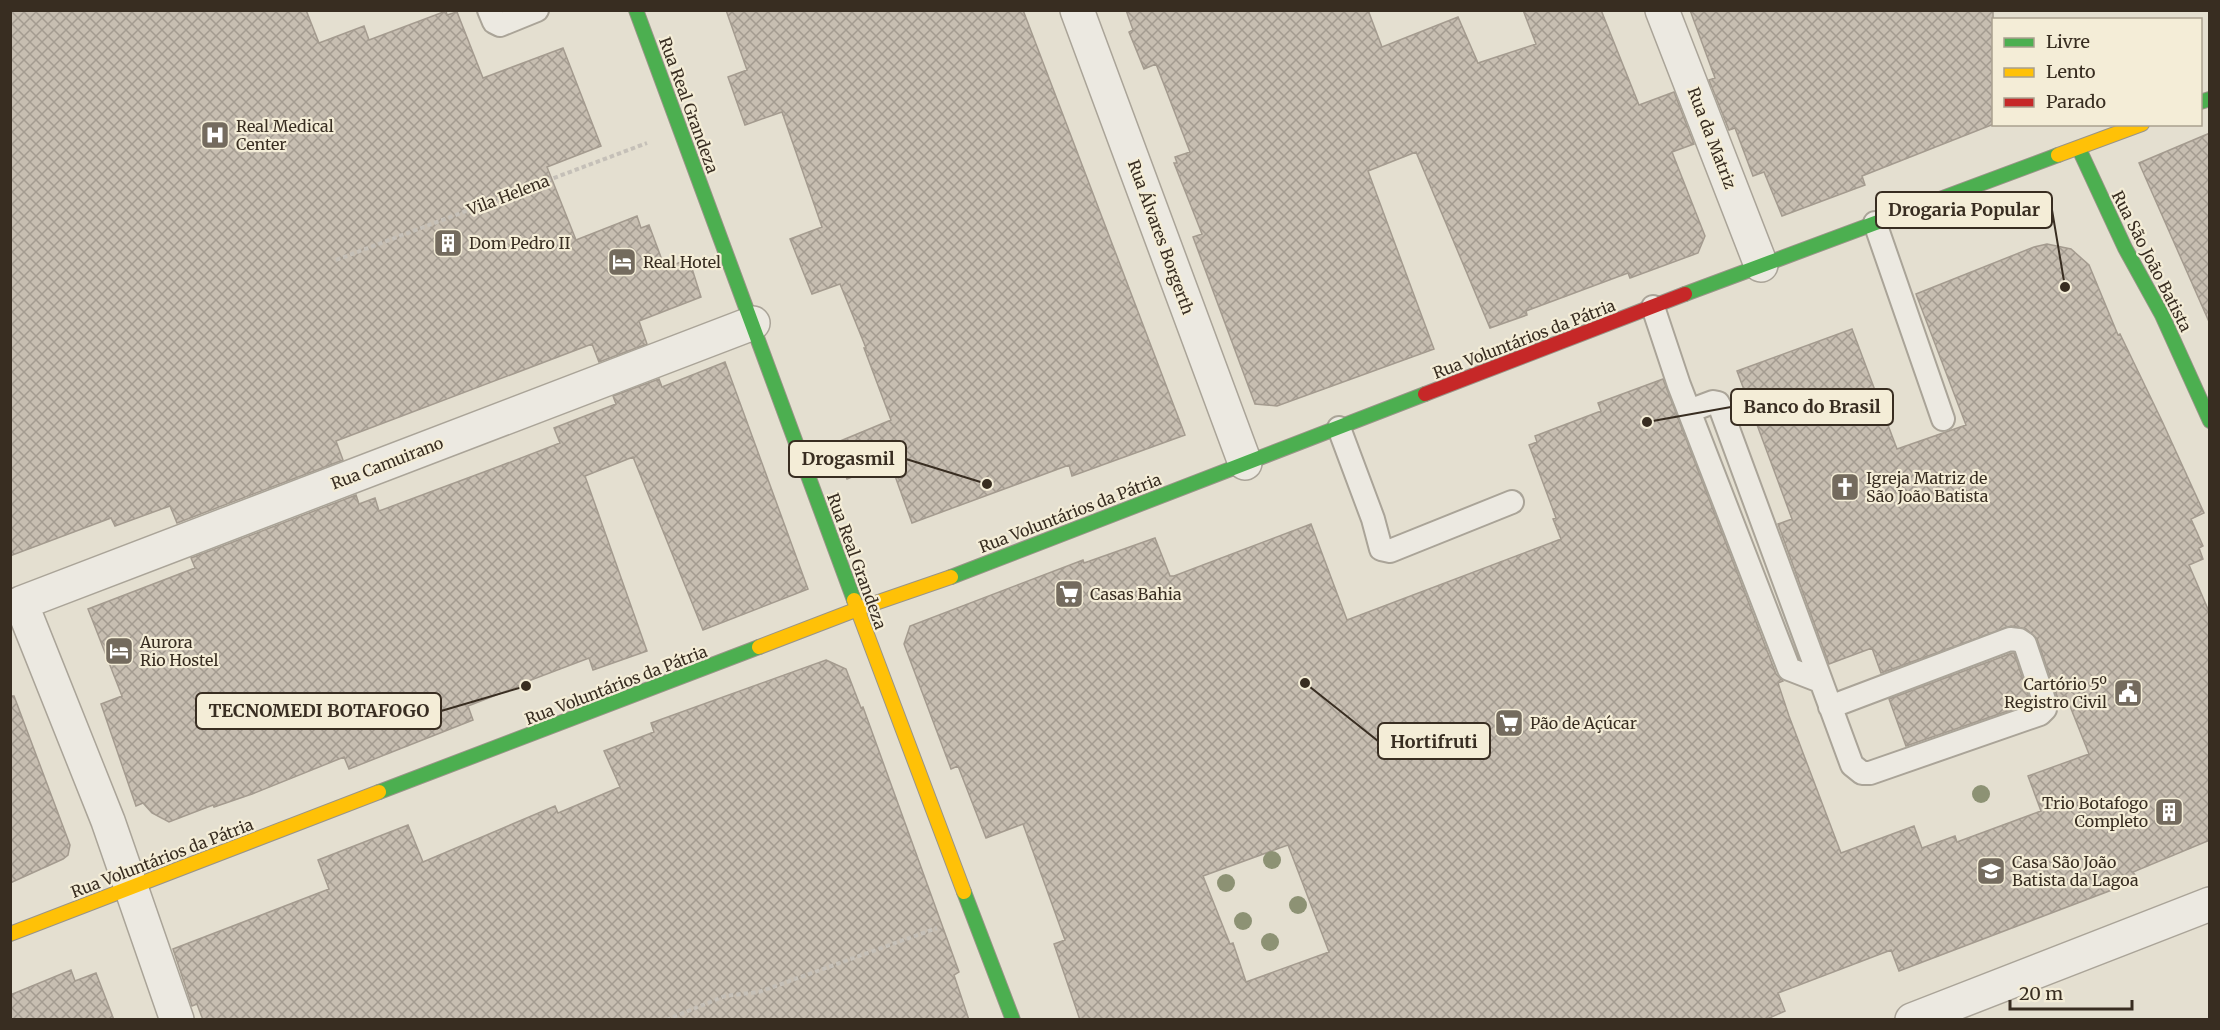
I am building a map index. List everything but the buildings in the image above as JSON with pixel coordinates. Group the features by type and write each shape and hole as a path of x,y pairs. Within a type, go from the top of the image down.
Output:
{"main road":[{"name":"Rua Real Grandeza","path":"636,10 890,698 1013,1020"},
{"name":"Rua Voluntários da Pátria","path":"10,934 858,609 952,577 1761,265 2137,126"},
{"name":"Rua São João Batista","path":"2079,148 2125,249 2162,315 2210,421"}],"street":[{"name":"Rua Álvares Borgerth","path":"1077,10 1245,463"},
{"name":"Rua da Matriz","path":"1662,10 1761,265"},
{"name":"Rua Camuirano","path":"177,1020 133,887 16,605 753,324"},
{"path":"1912,1020 2210,904"}],"lane":[{"path":"489,10 494,22 500,25 537,10"},
{"path":"1875,223 1943,419"},
{"path":"1653,307 1689,411 1713,402 1718,403 1720,407 1820,681 1852,765 1862,773 1870,774 2040,714 2046,709 2046,703 2025,644 2019,640 2010,639 1830,707"},
{"path":"1339,428 1373,519 1381,549 1385,551 1512,502"}],"path":[{"name":"Vila Helena","path":"336,260 681,131"},
{"path":"666,1020 725,996 759,992 974,914"}],"traffic: fast":[{"path":"636,10 854,600"},
{"path":"2202,101 2210,99"},
{"path":"2079,149 2125,248 2162,315 2210,421"},
{"path":"1685,294 2058,155"},
{"path":"951,577 1425,394"},
{"path":"379,792 759,647"},
{"path":"964,892 1013,1020"}],"traffic: slow":[{"path":"2058,155 2137,126"},
{"path":"759,647 951,577"},
{"path":"854,600 964,892"},
{"path":"10,934 379,792"}],"traffic: jam":[{"path":"1425,394 1685,294"}],"place":[{"name":"Real Medical Center","path":"215,135"},
{"name":"Dom Pedro II","path":"448,243"},
{"name":"Real Hotel","path":"622,262"},
{"name":"Drogaria Popular","path":"2065,287"},
{"name":"Banco do Brasil","path":"1647,422"},
{"name":"Drogasmil","path":"987,484"},
{"name":"Igreja Matriz de São João Batista","path":"1845,487"},
{"name":"Casas Bahia","path":"1069,594"},
{"name":"Aurora Rio Hostel","path":"119,651"},
{"name":"Hortifruti","path":"1305,683"},
{"name":"TECNOMEDI BOTAFOGO","path":"526,686"},
{"name":"Cartório 5º Registro Civil","path":"2128,693"},
{"name":"Pão de Açúcar","path":"1509,723"},
{"name":"Trio Botafogo Completo","path":"2169,812"},
{"name":"Casa São João Batista da Lagoa","path":"1991,871"}]}
